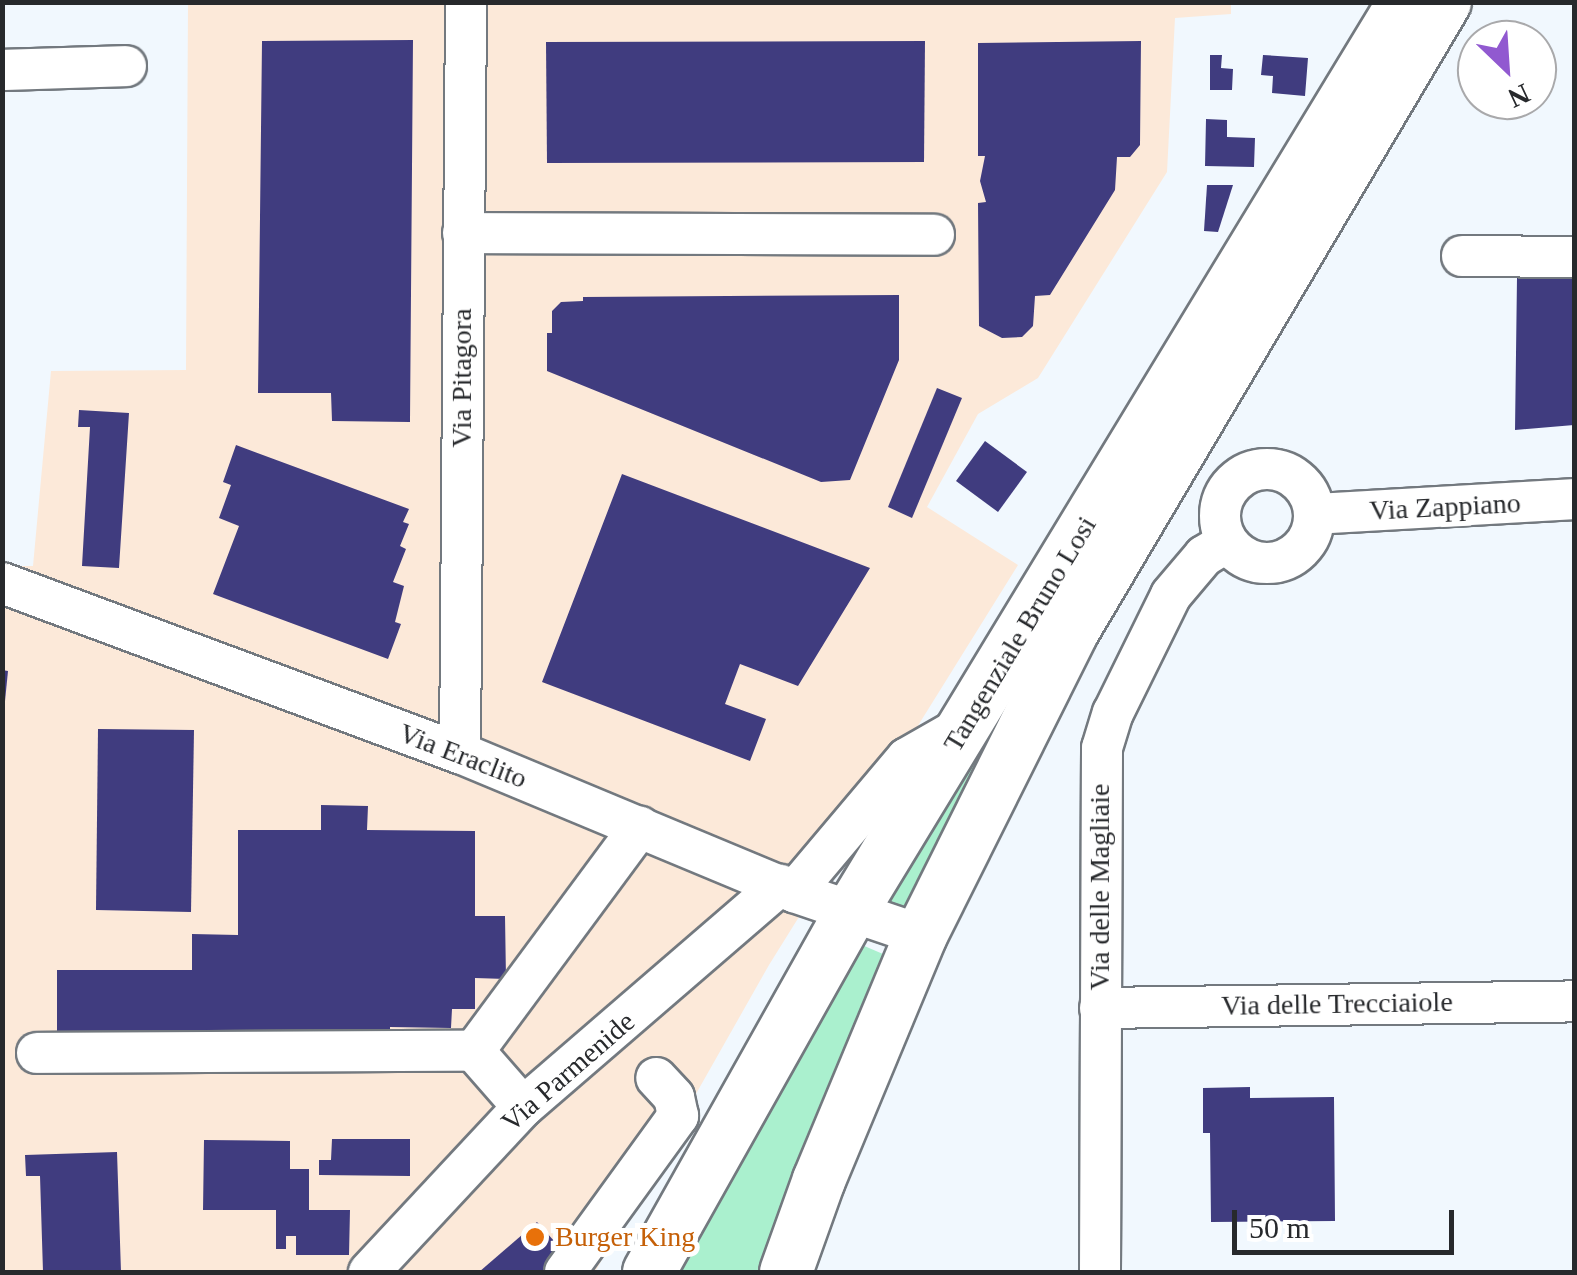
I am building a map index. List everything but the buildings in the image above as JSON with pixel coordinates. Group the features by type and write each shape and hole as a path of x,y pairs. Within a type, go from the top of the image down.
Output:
{"main road":[{"name":"Tangenziale Bruno Losi","path":"649,1272 853,909 1404,2"},
{"name":"Tangenziale Bruno Losi","path":"786,1272 818,1180 921,936 1072,632 1445,2"}],"street":[{"name":"Via Pitagora","path":"460,753 466,2"},
{"path":"2,70 126,66"},
{"path":"463,233 934,235"},
{"path":"1462,256 1574,257"},
{"path":"1267,468 1295,476 1313,500 1315,514 1306,543 1282,561 1251,561 1227,542 1220,514 1222,500 1240,477 1267,468"},
{"name":"Via Zappiano","path":"1315,514 1574,499"},
{"name":"Via delle Magliaie","path":"1100,1272 1102,748 1113,713 1171,595 1204,556 1227,542"},
{"name":"Via Eraclito","path":"2,583 460,753 787,889 921,936"},
{"name":"Via Parmenide","path":"369,1272 523,1108 787,889 907,758 964,726"},
{"path":"474,1051 640,826"},
{"name":"Via delle Trecciaiole","path":"1100,1008 1574,1000"},
{"path":"37,1053 474,1051 523,1108"},
{"path":"566,1272 678,1116 674,1098 656,1078"}],"shaded area":[{"path":"188,3 1231,3 1231,14 1175,18 1167,172 1038,378 978,414 927,507 1018,565 769,965 595,1272 3,1272 3,566 33,566 51,371 186,370"}],"green space":[{"path":"1029,659 910,911 881,901"},
{"path":"855,942 890,957 765,1272 665,1272"}],"place":[{"name":"Burger King","path":"535,1237"}]}
